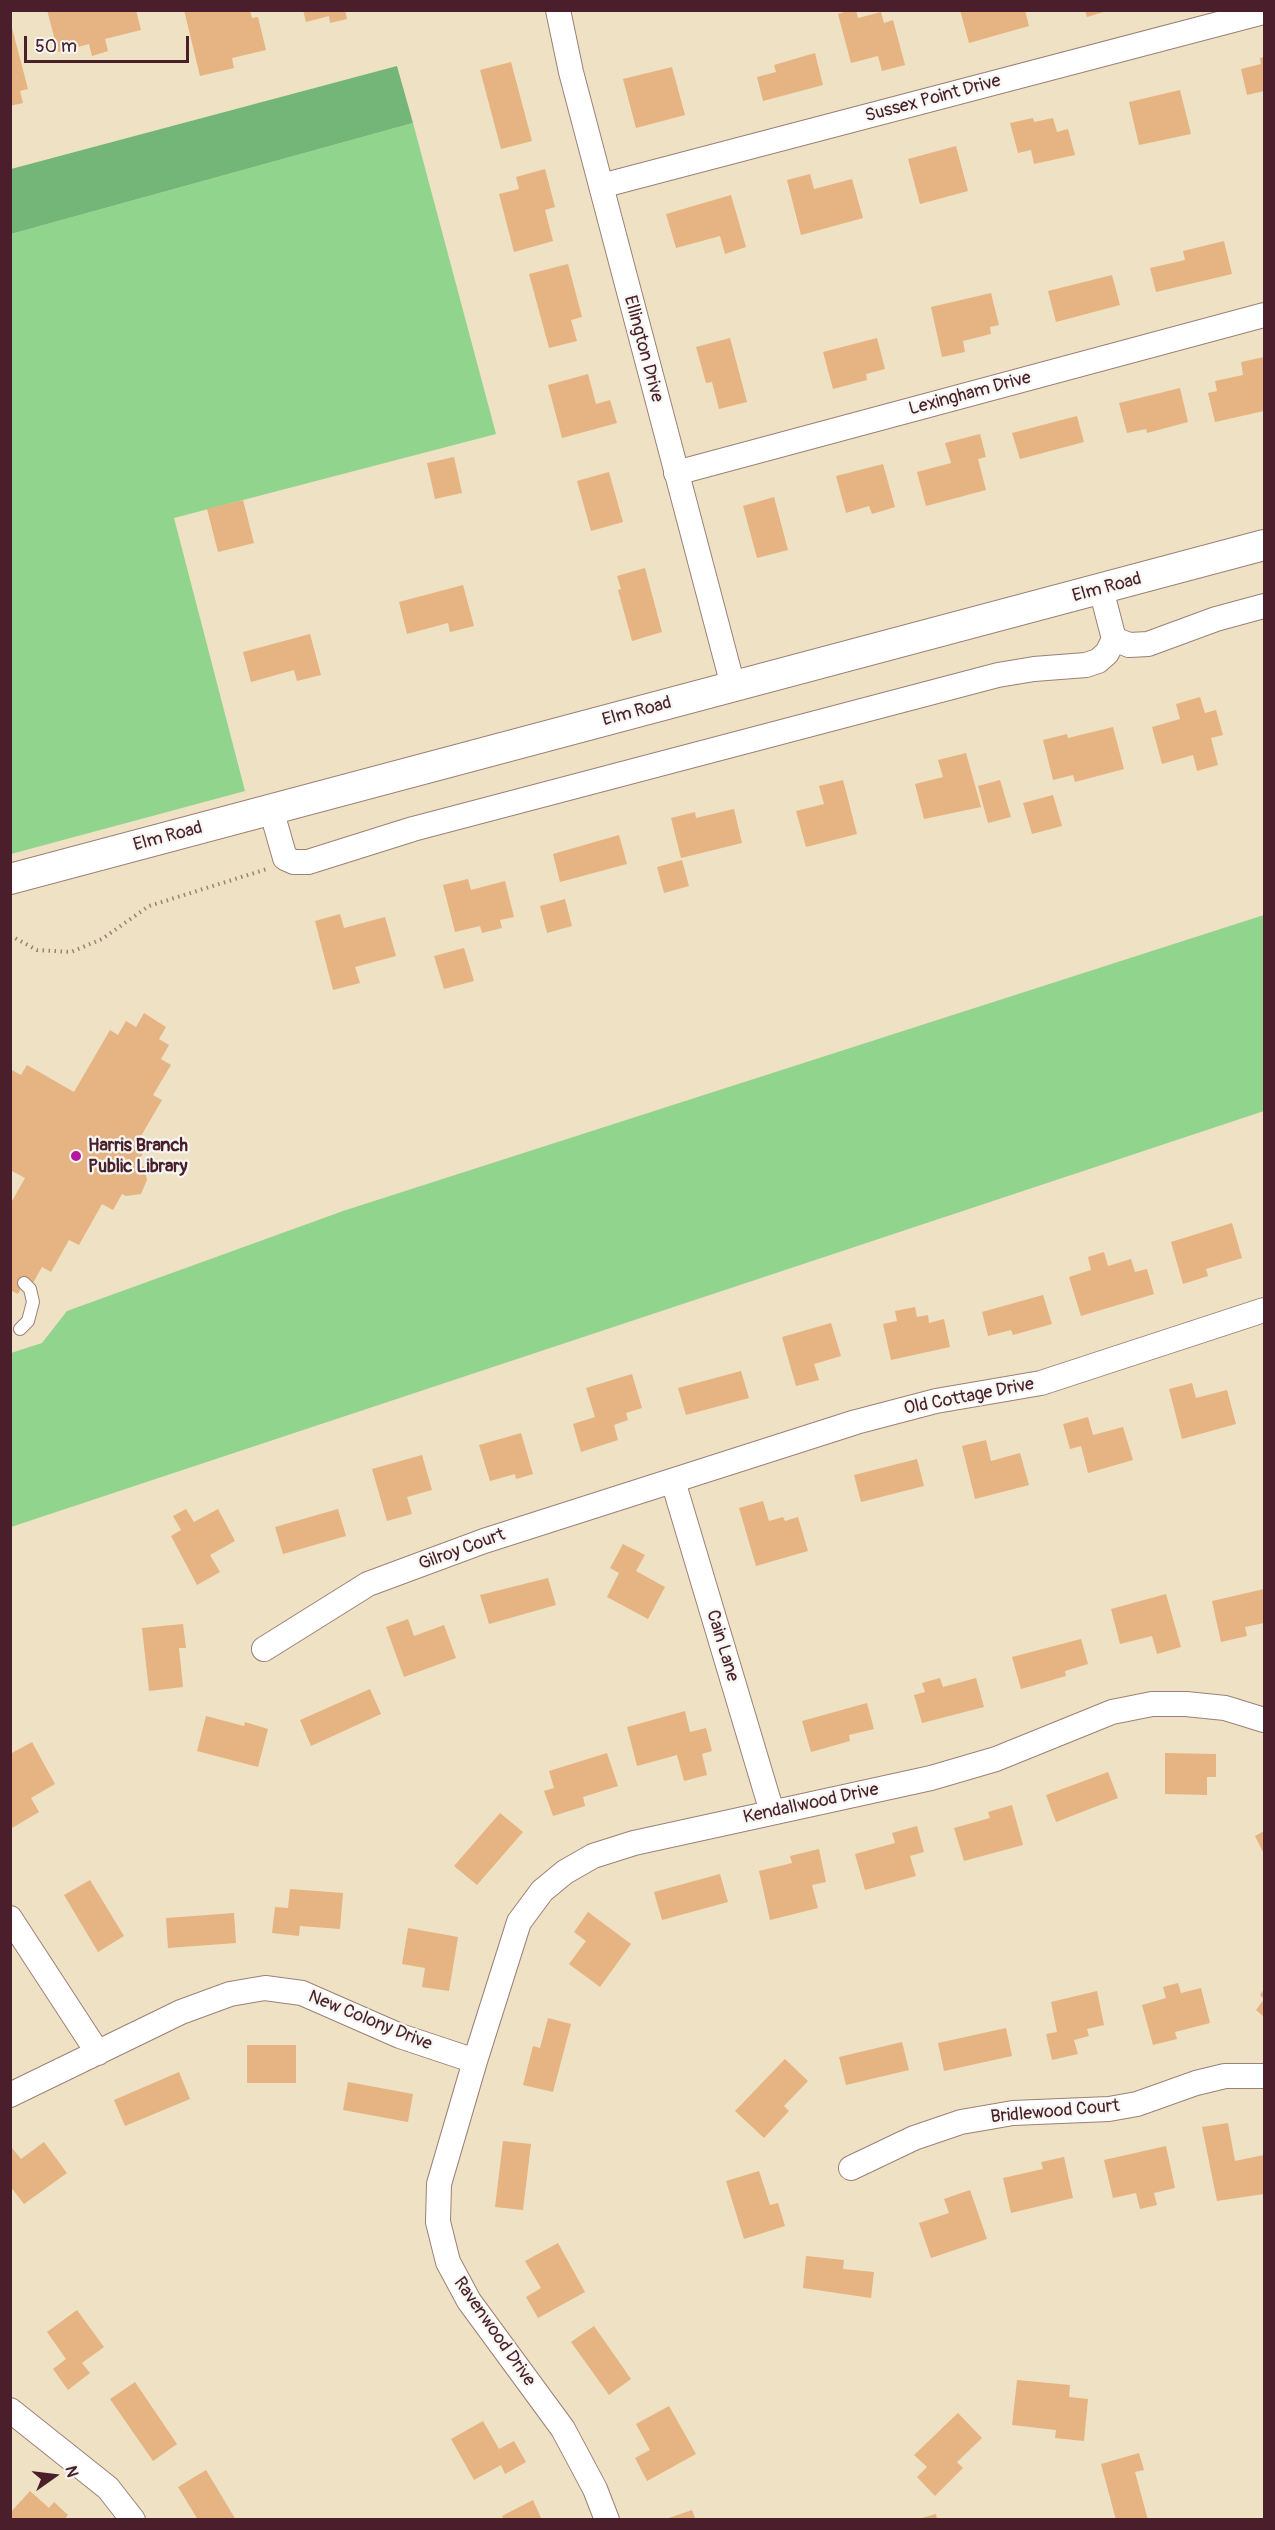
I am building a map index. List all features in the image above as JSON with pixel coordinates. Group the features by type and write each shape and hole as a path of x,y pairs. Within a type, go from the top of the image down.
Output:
{"street":[{"name":"Ellington Drive","path":"558,10 571,72 733,686"},
{"name":"Sussex Point Drive","path":"601,186 1264,12"},
{"name":"Lexingham Drive","path":"676,473 1264,315"},
{"name":"Elm Road","path":"10,879 1264,545"},
{"path":"271,809 285,858 291,861 308,862 413,830 998,675 1034,669 1086,665 1098,661 1107,653 1114,639 1101,589"},
{"path":"1114,639 1129,645 1148,644 1216,619 1264,606"},
{"name":"Old Cottage Drive","path":"673,1481 856,1422 936,1401 1041,1383 1264,1310"},
{"name":"Gilroy Court","path":"264,1649 368,1584 484,1541 673,1481"},
{"name":"Cain Lane","path":"673,1481 772,1812"},
{"name":"Kendallwood Drive","path":"475,2061 519,1923 542,1891 565,1872 593,1856 634,1843 931,1778 996,1759 1112,1712 1152,1704 1186,1704 1225,1708 1264,1720"},
{"path":"10,1918 98,2053"},
{"name":"New Colony Drive","path":"10,2095 181,2012 230,1994 265,1989 302,1994 400,2037 475,2061"},
{"name":"Ravenwood Drive","path":"475,2061 439,2184 438,2222 447,2262 469,2301 563,2429 596,2489 607,2520"},
{"name":"Bridlewood Court","path":"851,2168 914,2138 962,2122 1013,2113 1108,2109 1137,2104 1196,2083 1225,2076 1264,2076"},
{"path":"10,2410 108,2488 133,2520"}],"lane":[{"path":"20,1329 28,1321 33,1302 30,1289 24,1283"}],"path":[{"path":"10,938 13,937 37,950 71,952 102,939 149,906 291,861"}],"green space":[{"path":"397,66 413,123 11,234 11,169"},
{"path":"413,123 496,434 174,518 245,791 11,854 11,234"},
{"path":"1264,915 1264,1111 11,1527 11,1353 42,1343 67,1311 343,1211"}],"building":[{"path":"47,10 136,10 141,30 105,39 108,51 92,56 89,44 58,52"},
{"path":"184,10 250,10 252,18 258,17 266,50 232,58 234,68 200,76"},
{"path":"303,10 345,10 347,19 330,23 329,16 306,22"},
{"path":"856,10 858,18 881,12 884,23 893,20 905,65 882,71 878,56 851,63 838,14"},
{"path":"960,10 1025,10 1029,26 969,43"},
{"path":"1085,10 1107,10 1107,11 1087,17"},
{"path":"11,24 28,89 20,91 23,103 10,106"},
{"path":"815,53 823,85 763,101 757,77 776,72 774,65"},
{"path":"1264,57 1264,91 1247,95 1241,69 1261,64 1260,58"},
{"path":"511,62 532,141 501,149 480,70"},
{"path":"672,67 685,115 636,128 623,79"},
{"path":"1180,90 1191,134 1139,145 1129,102"},
{"path":"1033,118 1034,122 1053,118 1057,132 1068,129 1075,155 1034,164 1031,150 1018,153 1010,123"},
{"path":"956,146 968,191 920,204 908,159"},
{"path":"545,169 555,207 545,210 553,241 514,252 499,194 519,189 516,177"},
{"path":"810,174 814,189 852,179 863,218 801,235 787,180"},
{"path":"731,195 746,247 725,254 720,236 676,248 666,214"},
{"path":"1224,241 1232,274 1156,292 1150,268 1185,260 1183,251"},
{"path":"568,264 582,317 571,320 577,341 549,348 529,274"},
{"path":"1112,275 1120,305 1056,322 1048,291"},
{"path":"991,293 999,325 990,327 991,334 963,341 965,352 942,357 931,307"},
{"path":"730,338 747,402 719,409 712,382 706,383 696,347"},
{"path":"877,338 885,369 866,374 867,380 833,389 823,352"},
{"path":"1264,357 1264,411 1215,422 1208,393 1217,391 1215,381 1243,375 1241,362"},
{"path":"588,374 596,404 610,400 617,423 562,438 548,385"},
{"path":"1180,388 1188,422 1147,433 1146,429 1127,433 1119,403"},
{"path":"1077,416 1084,442 1020,459 1012,433"},
{"path":"980,434 986,457 978,459 986,490 926,506 917,472 951,463 945,443"},
{"path":"454,457 462,493 435,499 427,463"},
{"path":"883,464 895,507 872,514 869,506 846,513 836,476"},
{"path":"609,472 623,522 591,531 577,481"},
{"path":"774,497 788,550 757,558 743,506"},
{"path":"243,500 254,543 218,552 207,509"},
{"path":"645,568 662,632 632,641 618,590 621,589 617,576"},
{"path":"463,585 474,626 450,632 448,623 407,634 399,602"},
{"path":"310,634 321,675 297,681 294,670 251,682 243,652"},
{"path":"1200,697 1205,713 1216,710 1223,735 1211,738 1218,765 1197,771 1193,755 1162,764 1152,727 1180,719 1176,704"},
{"path":"1113,727 1124,769 1075,782 1073,775 1053,780 1043,740 1067,734 1068,738"},
{"path":"966,753 981,807 924,819 915,784 943,777 938,760"},
{"path":"843,780 857,834 806,847 796,811 824,804 819,786"},
{"path":"1000,780 1011,817 988,823 978,786"},
{"path":"1053,795 1062,826 1032,834 1023,803"},
{"path":"734,809 742,843 681,858 671,818 695,812 696,818"},
{"path":"619,835 627,864 560,882 553,854"},
{"path":"682,860 689,886 664,893 657,867"},
{"path":"468,879 471,890 505,881 514,917 500,920 502,928 482,933 480,926 455,932 443,885"},
{"path":"565,899 572,926 547,933 540,906"},
{"path":"340,914 344,928 385,917 396,956 355,967 360,983 333,990 315,921"},
{"path":"464,948 474,981 444,989 434,956"},
{"name":"Harris Branch Public Library","path":"144,1013 166,1027 159,1039 169,1045 161,1059 171,1065 153,1095 162,1100 137,1143 146,1148 137,1164 144,1167 147,1180 141,1194 126,1196 122,1194 113,1210 102,1204 79,1245 69,1240 51,1272 42,1267 33,1283 26,1279 18,1294 10,1290 10,1200 12,1201 25,1178 10,1170 10,1069 21,1075 27,1065 74,1092 110,1030 118,1035 126,1021 136,1027"},
{"path":"1232,1223 1242,1258 1206,1269 1208,1276 1183,1284 1171,1242"},
{"path":"1104,1252 1108,1266 1131,1259 1135,1272 1147,1269 1154,1294 1081,1316 1069,1277 1091,1270 1088,1257"},
{"path":"1043,1295 1052,1324 1013,1335 1011,1330 988,1336 982,1312"},
{"path":"915,1307 917,1317 928,1315 929,1323 944,1319 950,1347 891,1360 883,1324 897,1321 895,1311"},
{"path":"831,1323 841,1356 814,1364 819,1380 796,1386 782,1337"},
{"path":"741,1371 749,1398 686,1415 678,1388"},
{"path":"632,1374 642,1408 626,1413 628,1420 614,1425 618,1440 581,1452 573,1424 595,1417 586,1388"},
{"path":"1192,1383 1196,1398 1227,1390 1236,1424 1182,1439 1169,1389"},
{"path":"1088,1417 1093,1435 1123,1427 1133,1460 1088,1473 1081,1446 1070,1449 1063,1424"},
{"path":"521,1433 533,1474 516,1479 515,1474 490,1481 479,1445"},
{"path":"986,1440 991,1461 1020,1453 1029,1485 975,1499 962,1446"},
{"path":"422,1455 432,1490 407,1497 412,1514 387,1521 372,1469"},
{"path":"917,1459 924,1486 861,1502 854,1475"},
{"path":"763,1501 769,1521 783,1517 785,1521 798,1517 808,1551 756,1566 739,1508"},
{"path":"186,1509 194,1522 218,1509 235,1541 210,1555 220,1572 197,1585 171,1536 181,1530 173,1516"},
{"path":"338,1509 346,1536 283,1554 275,1527"},
{"path":"623,1544 645,1555 636,1571 665,1587 648,1619 607,1597 619,1573 610,1568"},
{"path":"548,1578 556,1605 489,1624 480,1595"},
{"path":"1264,1589 1264,1623 1245,1627 1247,1636 1221,1642 1212,1601"},
{"path":"1166,1594 1181,1647 1157,1654 1152,1636 1120,1644 1111,1609"},
{"path":"408,1619 414,1636 444,1625 456,1658 404,1677 386,1627"},
{"path":"183,1624 186,1648 179,1648 183,1687 149,1691 142,1628"},
{"path":"1081,1639 1088,1664 1065,1671 1066,1676 1021,1689 1012,1657"},
{"path":"940,1678 943,1687 976,1678 984,1707 922,1723 914,1695 925,1692 922,1683"},
{"path":"370,1689 381,1714 311,1746 300,1720"},
{"path":"867,1703 874,1729 849,1735 850,1741 811,1752 802,1721"},
{"path":"685,1711 690,1732 706,1728 712,1751 702,1754 707,1775 684,1781 677,1755 637,1766 627,1727"},
{"path":"206,1716 244,1726 245,1722 268,1729 258,1767 197,1751"},
{"path":"32,1742 55,1784 31,1798 39,1812 12,1828 10,1824 10,1754"},
{"path":"607,1753 618,1786 583,1797 585,1806 553,1816 544,1791 554,1788 549,1771"},
{"path":"1165,1753 1216,1754 1216,1777 1207,1777 1207,1795 1165,1794"},
{"path":"1108,1772 1118,1798 1056,1822 1046,1795"},
{"path":"1012,1805 1023,1845 964,1861 954,1828 990,1818 988,1812"},
{"path":"500,1813 523,1832 477,1885 454,1866"},
{"path":"917,1826 924,1852 910,1856 916,1876 865,1890 855,1854 895,1843 892,1833"},
{"path":"1264,1831 1264,1854 1255,1836"},
{"path":"819,1849 826,1882 812,1885 818,1908 770,1920 759,1871 792,1863 790,1856"},
{"path":"720,1874 728,1902 662,1920 654,1892"},
{"path":"90,1880 124,1936 98,1952 64,1895"},
{"path":"290,1889 343,1893 340,1929 300,1926 299,1936 272,1933 275,1907 288,1908"},
{"path":"588,1912 631,1944 600,1987 569,1964 586,1941 574,1932"},
{"path":"234,1913 236,1943 168,1948 166,1918"},
{"path":"408,1928 458,1937 449,1991 422,1987 425,1968 402,1964"},
{"path":"1178,1983 1181,1993 1201,1988 1210,2023 1175,2032 1177,2039 1153,2045 1142,2005 1166,1998 1163,1987"},
{"path":"1097,1991 1104,2025 1087,2029 1089,2036 1074,2040 1078,2054 1052,2060 1046,2034 1057,2032 1051,2002"},
{"path":"1264,1999 1264,2017 1256,2010"},
{"path":"548,2018 571,2024 553,2092 523,2085 533,2046 540,2048"},
{"path":"1006,2028 1012,2056 944,2071 938,2043"},
{"path":"902,2042 909,2070 846,2085 839,2057"},
{"path":"247,2045 296,2045 296,2083 247,2083"},
{"path":"785,2059 808,2081 784,2106 789,2111 764,2138 735,2111"},
{"path":"179,2072 190,2099 125,2126 114,2100"},
{"path":"348,2082 413,2094 408,2122 343,2110"},
{"path":"1228,2123 1235,2161 1264,2155 1264,2194 1217,2201 1202,2127"},
{"path":"503,2141 531,2144 523,2210 495,2207"},
{"path":"44,2142 67,2173 24,2204 10,2186 10,2149 12,2148 21,2159"},
{"path":"1166,2146 1175,2188 1154,2193 1157,2205 1140,2209 1136,2193 1113,2198 1104,2160"},
{"path":"1064,2157 1073,2198 1011,2213 1003,2178 1043,2169 1041,2162"},
{"path":"759,2171 770,2205 778,2203 785,2226 744,2239 726,2181"},
{"path":"970,2190 987,2239 931,2258 919,2223 949,2213 944,2199"},
{"path":"558,2243 585,2292 538,2318 526,2297 541,2288 525,2261"},
{"path":"806,2256 844,2260 843,2269 874,2272 871,2298 803,2288"},
{"path":"77,2310 104,2347 82,2363 90,2373 68,2390 53,2369 66,2359 47,2332"},
{"path":"594,2326 631,2379 609,2395 571,2342"},
{"path":"1017,2380 1070,2385 1069,2397 1088,2399 1084,2441 1055,2438 1056,2430 1012,2425"},
{"path":"135,2382 177,2444 153,2461 110,2399"},
{"path":"669,2406 696,2454 647,2481 635,2458 650,2450 636,2424"},
{"path":"958,2413 982,2438 957,2462 963,2468 935,2496 917,2477 927,2467 914,2455"},
{"path":"483,2421 499,2449 514,2441 526,2462 505,2474 501,2465 474,2480 451,2439"},
{"path":"1139,2453 1144,2470 1135,2472 1148,2520 1116,2520 1101,2464"},
{"path":"206,2470 236,2520 198,2520 178,2487"},
{"path":"30,2491 49,2508 54,2502 68,2515 64,2520 10,2520 10,2513"},
{"path":"533,2500 542,2520 504,2520 502,2516"},
{"path":"692,2510 696,2520 666,2520 666,2519"},
{"path":"936,2514 937,2520 918,2520 918,2519"}],"place":[{"name":"Harris Branch Public Library","path":"76,1156"}]}
